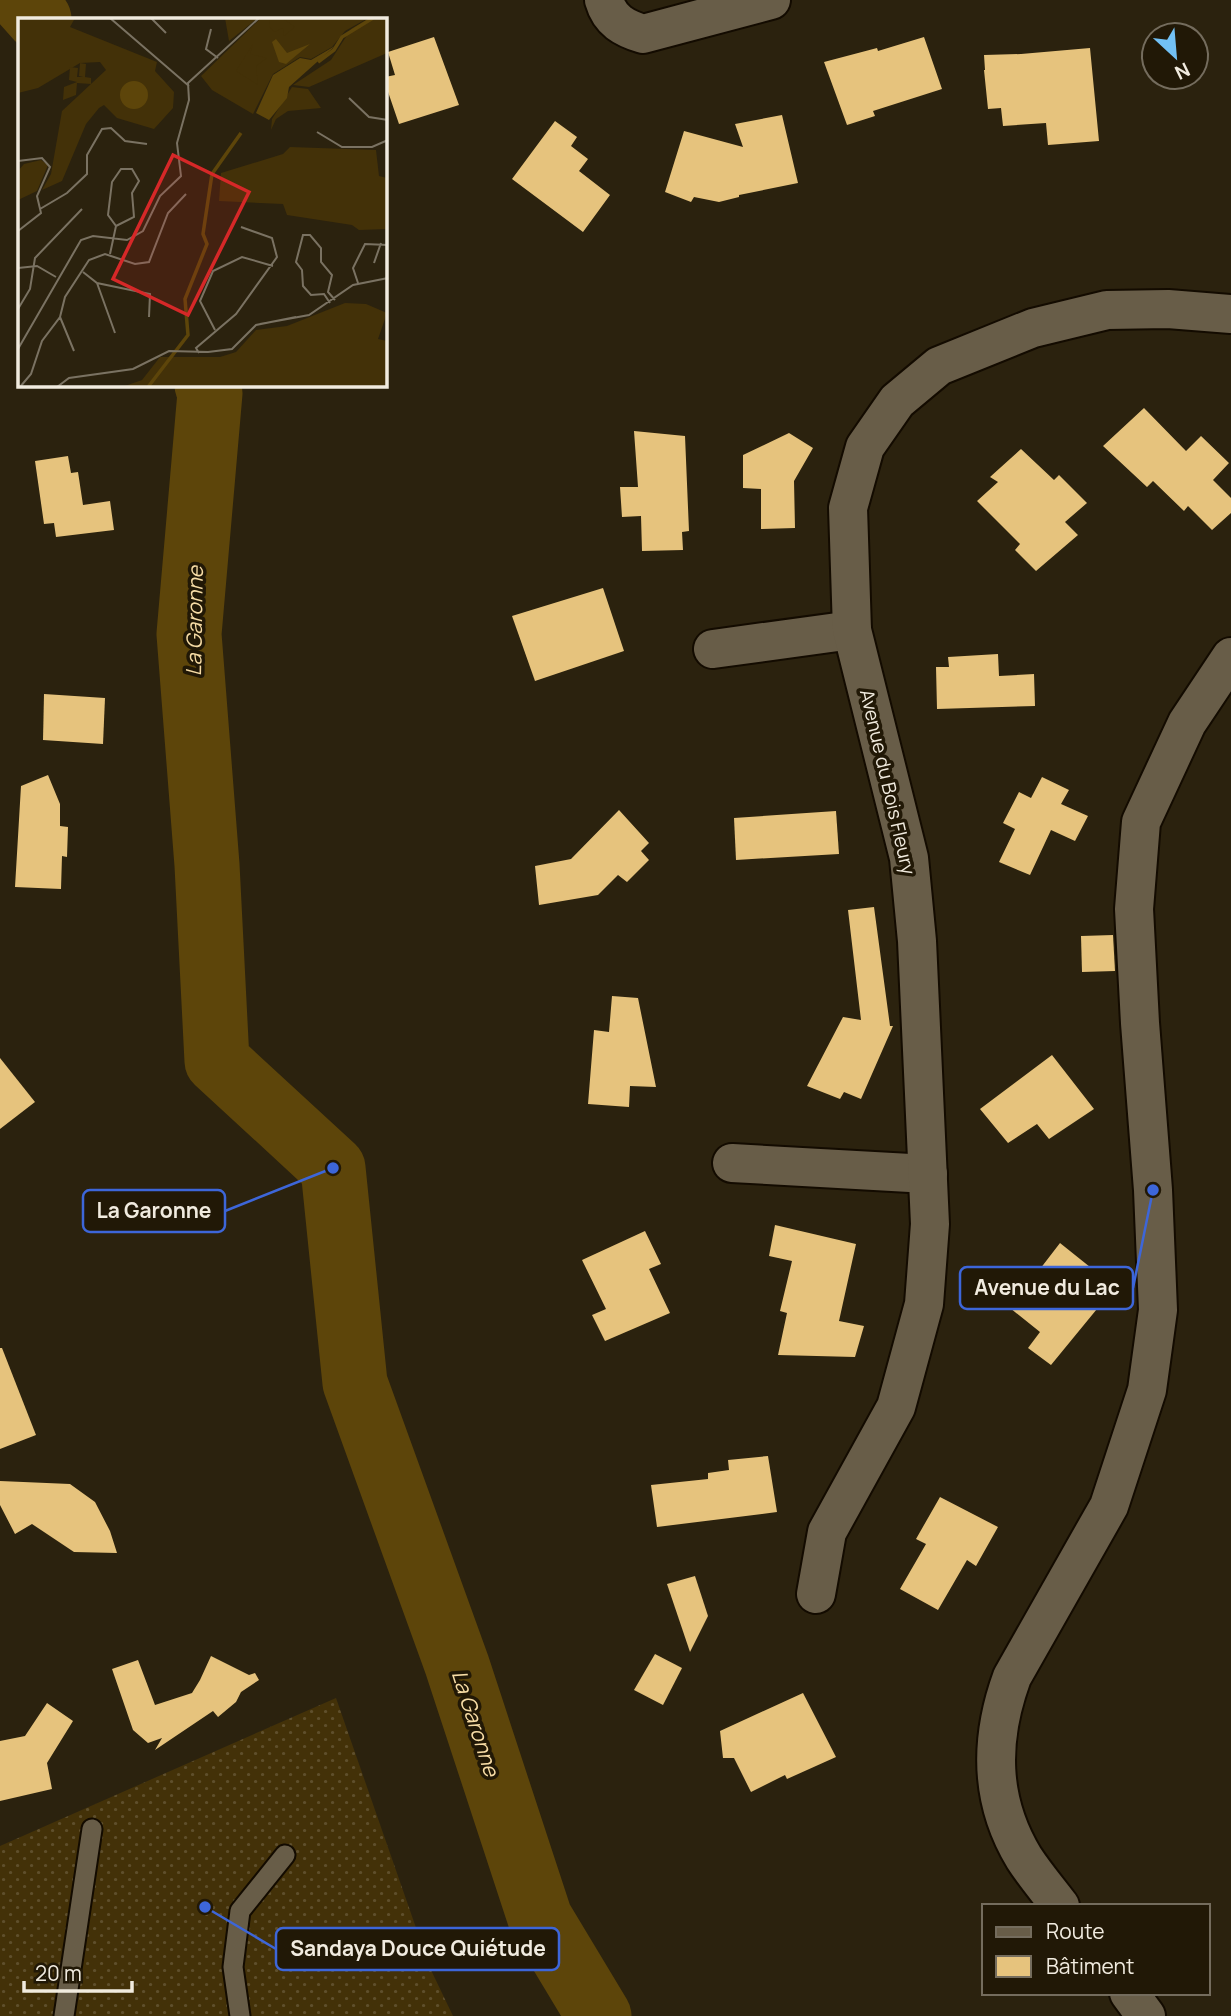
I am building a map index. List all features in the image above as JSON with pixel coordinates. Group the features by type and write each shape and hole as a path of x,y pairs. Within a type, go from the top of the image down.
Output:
{"street":[{"path":"604,0 606,7 622,28 643,34 771,0"},
{"name":"Avenue du Bois Fleury","path":"816,1594 827,1532 896,1407 924,1304 930,1224 916,941 909,858 852,630 848,508 865,447 897,401 939,366 1033,328 1107,310 1168,309 1231,314"},
{"path":"713,649 852,630"},
{"path":"1058,1904 1025,1860 1004,1814 995,1761 996,1732 1012,1677 1109,1506 1147,1390 1158,1310 1153,1190 1134,909 1141,822 1186,723 1231,657"},
{"path":"732,1163 928,1174"},
{"path":"1130,1995 1146,2016"}],"lane":[{"path":"64,2016 92,1829"},
{"path":"240,2016 233,1967 240,1912 285,1855"}],"shaded area":[{"path":"336,1698 430,1968 453,2016 0,2016 0,1846"}],"building":[{"path":"434,37 459,105 399,124 387,89 387,77 395,75 388,52"},
{"path":"924,37 942,89 873,111 875,116 847,125 824,62 877,48 878,51"},
{"path":"1090,48 1099,141 1048,145 1046,123 1003,126 1001,108 988,109 984,55"},
{"path":"782,115 798,183 739,195 719,202 694,197 691,202 665,192 684,131 743,147 735,124"},
{"path":"555,121 577,137 571,146 588,159 579,171 610,195 583,232 512,179"},
{"path":"1144,408 1186,451 1201,436 1229,463 1213,480 1231,498 1231,513 1212,530 1188,506 1184,511 1153,481 1147,487 1103,446"},
{"path":"634,431 685,436 689,531 682,532 683,550 642,551 641,516 622,517 620,487 638,487"},
{"path":"789,433 813,448 794,481 795,528 761,529 761,489 743,488 743,455"},
{"path":"1021,449 1054,480 1059,475 1087,503 1065,522 1078,535 1036,571 1015,550 1020,544 977,501 998,482 990,477"},
{"path":"68,456 71,473 78,472 83,505 110,501 114,530 56,537 54,523 44,524 35,461"},
{"path":"603,588 624,651 535,681 512,616"},
{"path":"998,654 999,676 1034,674 1035,706 937,709 936,667 949,667 948,657"},
{"path":"44,694 105,698 103,744 43,740"},
{"path":"48,775 60,804 60,826 68,827 67,857 62,856 61,889 15,887 21,786"},
{"path":"1042,777 1069,790 1061,804 1088,816 1075,841 1051,830 1030,875 999,862 1015,829 1003,823 1019,792 1031,798"},
{"path":"619,810 649,843 641,851 649,860 627,882 618,875 598,895 539,905 535,866 571,859"},
{"path":"836,811 839,854 736,860 734,818"},
{"path":"874,907 890,1026 893,1026 861,1099 844,1092 840,1099 807,1086 843,1017 861,1020 848,910"},
{"path":"1113,935 1115,971 1082,972 1081,936"},
{"path":"612,996 638,998 656,1087 630,1086 629,1107 588,1104 594,1030 609,1032"},
{"path":"1052,1055 1094,1109 1049,1139 1037,1124 1008,1143 980,1109"},
{"path":"0,1058 35,1102 0,1129"},
{"path":"775,1225 856,1244 839,1321 864,1326 855,1357 778,1355 787,1313 780,1311 792,1261 769,1256"},
{"path":"645,1231 661,1264 649,1269 670,1313 605,1341 592,1315 606,1309 582,1260"},
{"path":"1060,1243 1115,1287 1051,1365 1028,1348 1040,1332 1010,1308"},
{"path":"0,1348 36,1435 0,1449"},
{"path":"768,1456 777,1512 657,1527 651,1485 708,1479 708,1473 729,1470 728,1460"},
{"path":"0,1481 70,1484 95,1502 110,1531 117,1553 74,1552 32,1524 15,1534 0,1505"},
{"path":"940,1497 998,1527 976,1566 967,1560 938,1610 900,1589 926,1544 916,1539"},
{"path":"695,1576 708,1616 690,1652 667,1584"},
{"path":"655,1654 682,1668 663,1705 634,1690"},
{"path":"211,1656 249,1675 255,1673 259,1680 241,1692 236,1702 218,1717 213,1711 155,1750 162,1738 148,1743 133,1730 112,1669 138,1660 155,1705 192,1693"},
{"path":"803,1693 836,1757 787,1779 785,1775 751,1792 734,1758 723,1758 720,1731"},
{"path":"47,1703 73,1721 47,1763 52,1789 0,1801 0,1741 25,1736"}],"waterway":[{"name":"La Garonne","path":"22,0 38,18"},
{"name":"La Garonne","path":"208,387 210,393 189,634 207,865 217,1061 333,1168 355,1383 457,1665 540,1918 599,2016"}],"place":[{"name":"La Garonne","path":"333,1168"},
{"name":"Avenue du Lac","path":"1153,1190"},
{"name":"Sandaya Douce Quiétude","path":"205,1907"}]}
